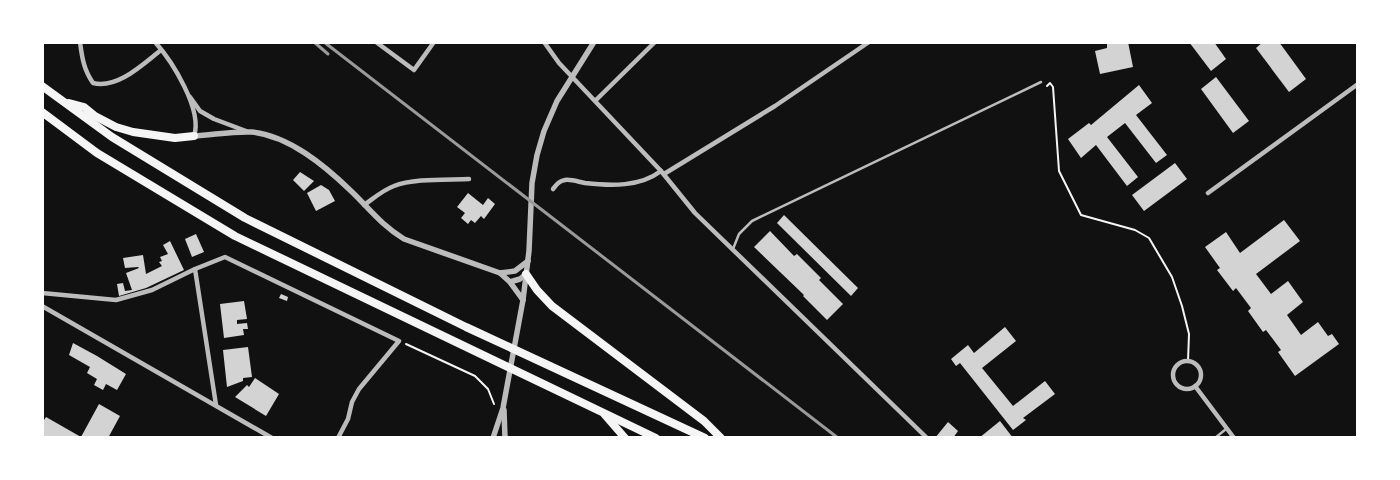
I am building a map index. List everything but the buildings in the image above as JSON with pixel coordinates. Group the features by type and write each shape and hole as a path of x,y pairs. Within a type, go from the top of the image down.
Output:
{"highway":[{"path":"42,86 112,137 245,218 466,326 705,438"},
{"path":"64,102 84,107 95,116 116,127 133,132 175,138 194,136"},
{"path":"42,112 97,153 235,236 656,438"},
{"path":"526,274 537,290 552,306 704,421 721,438"},
{"path":"602,411 625,438"}],"street":[{"path":"80,42 82,60 87,74 93,83 103,85 131,73 161,50"},
{"path":"155,42 187,94 200,111 214,119 250,132 267,135 302,152 350,190 380,222 404,238 500,273 510,282 523,300"},
{"path":"376,42 414,70 434,42"},
{"path":"544,42 559,63 663,172 695,213 927,438"},
{"path":"493,438 503,408 523,300 528,261 532,184 537,155 544,130 557,101 594,42"},
{"path":"596,100 655,42"},
{"path":"554,189 559,181 566,180 586,183 629,184 650,179 775,106 869,42"},
{"path":"1208,193 1358,84"},
{"path":"187,94 196,120 194,136 250,132"},
{"path":"364,205 378,194 408,182 469,179"},
{"path":"42,293 116,300 152,290 219,258 225,257 399,341 359,389 352,402 348,419 338,438"},
{"path":"500,273 514,271 528,261"},
{"path":"195,269 216,405"},
{"path":"510,282 520,279 526,274"},
{"path":"42,306 272,438"},
{"path":"1184,361 1188,361 1199,369 1200,378 1195,386 1182,388 1175,382 1173,374 1176,366 1184,361"},
{"path":"1195,386 1234,438"},
{"path":"503,408 504,438"}],"lane":[{"path":"733,249 739,234 752,221 1041,82"},
{"path":"1215,438 1227,428"}],"path":[{"path":"1041,82 1047,86 1050,84 1053,87 1059,171 1081,215 1135,230 1149,238 1172,277 1182,306 1189,334 1188,361"},
{"path":"399,341 475,376 488,389 494,404 503,408"}],"railway":[{"path":"314,42 328,54"},
{"path":"324,42 838,438"}]}
